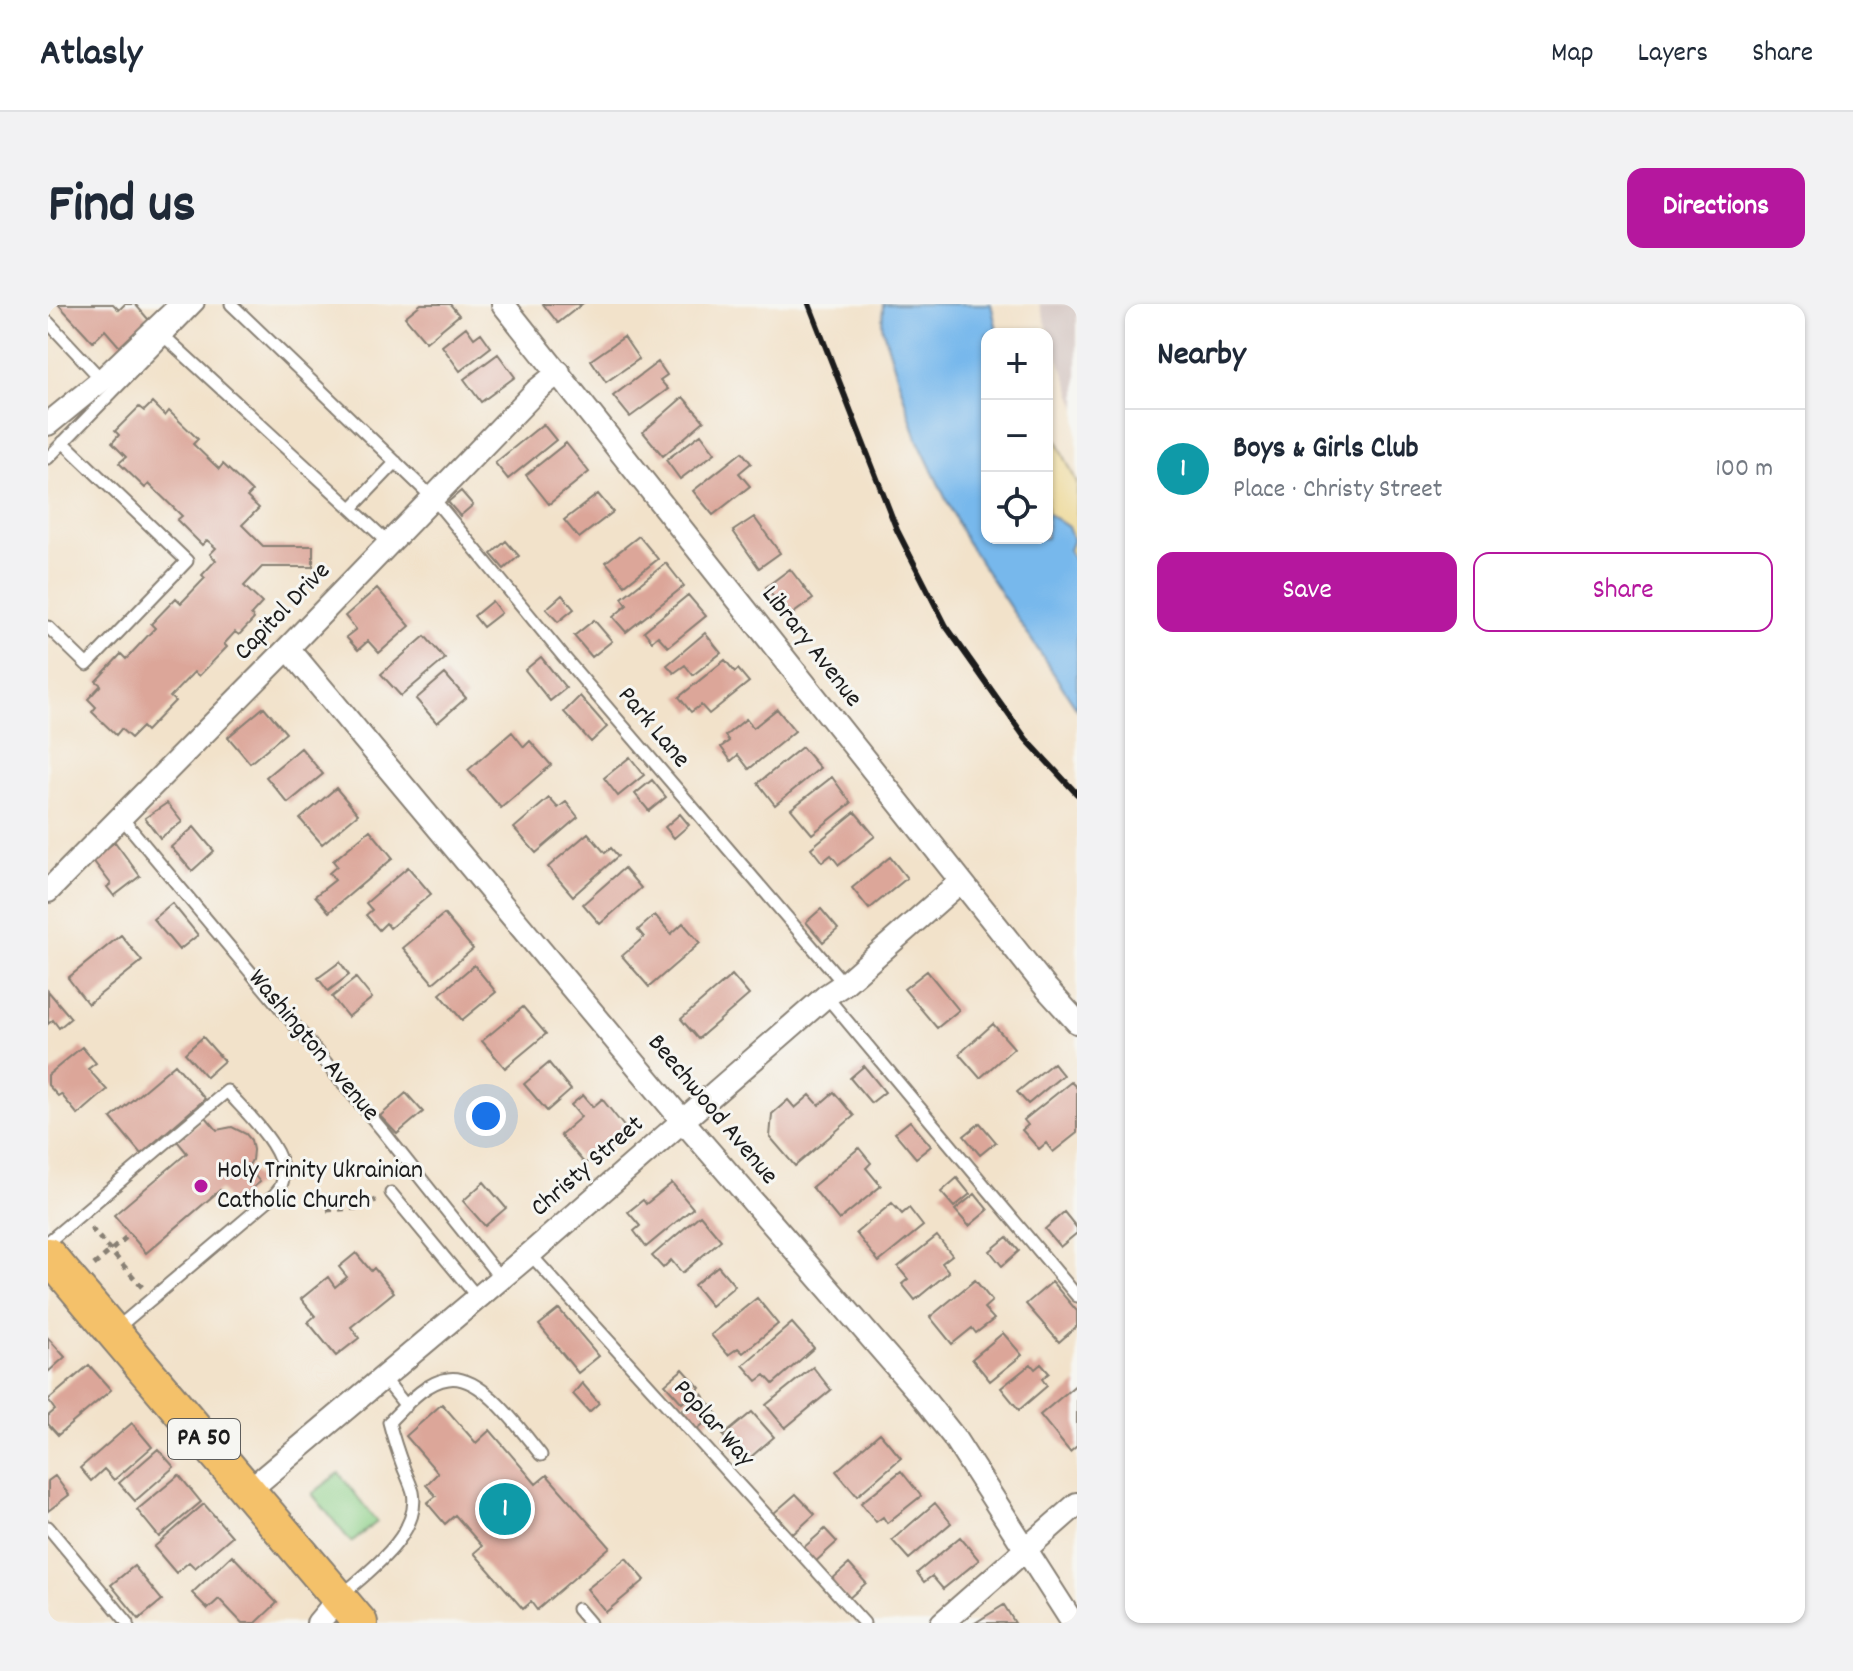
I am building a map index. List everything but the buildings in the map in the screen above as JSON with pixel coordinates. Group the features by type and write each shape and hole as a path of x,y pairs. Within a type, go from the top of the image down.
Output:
{"main road":[{"name":"PA 50","path":"51,1262 248,1491 339,1615"}],"street":[{"path":"48,424 102,380 182,304"},
{"name":"Library Avenue","path":"503,304 1047,989 1077,1022"},
{"name":"Capitol Drive","path":"48,891 537,390 559,372"},
{"name":"Beechwood Avenue","path":"288,648 683,1121 919,1393 953,1436 1073,1623"},
{"name":"Christy Street","path":"248,1491 501,1279 961,881"},
{"path":"942,1623 1077,1504"}],"lane":[{"path":"48,458 198,304"},
{"name":"Park Lane","path":"231,304 433,498 835,990 1077,1296"},
{"path":"48,322 102,380"},
{"path":"165,337 389,543"},
{"path":"48,627 87,665 187,561 63,442"},
{"path":"352,508 396,462"},
{"name":"Washington Avenue","path":"121,817 383,1131 501,1279"},
{"path":"51,1262 80,1215 227,1091 277,1150 282,1168 281,1184 273,1196 113,1332"},
{"path":"391,1193 478,1298"},
{"name":"Poplar Way","path":"530,1254 864,1623"},
{"path":"383,1377 406,1406"},
{"path":"339,1615 403,1535 411,1518 413,1493 389,1422 424,1389 447,1379 463,1379 503,1409 541,1455"},
{"path":"48,1527 128,1623"},
{"path":"578,1609 590,1623"}],"path":[{"path":"327,1210 359,1208 391,1193"},
{"path":"80,1215 143,1288"},
{"path":"102,1258 130,1234"}],"shaded area":[{"path":"1039,304 1077,304 1077,408 1053,342 1053,328 1048,328"}],"green space":[{"path":"339,1473 377,1522 351,1542 312,1494"}],"sand":[{"path":"1053,433 1077,483 1077,567 1069,550 1068,527 1053,517"}],"water":[{"path":"883,304 991,304 997,328 981,328 981,544 1053,544 1053,517 1068,527 1073,540 1069,550 1077,567 1077,709 965,539 917,439 882,327"}],"railway":[{"path":"809,304 897,530 946,626 1026,739 1077,794"}],"place":[{"name":"Holy Trinity Ukrainian Catholic Church","path":"201,1186"},
{"name":"Boys & Girls Club","path":"505,1509"}]}
